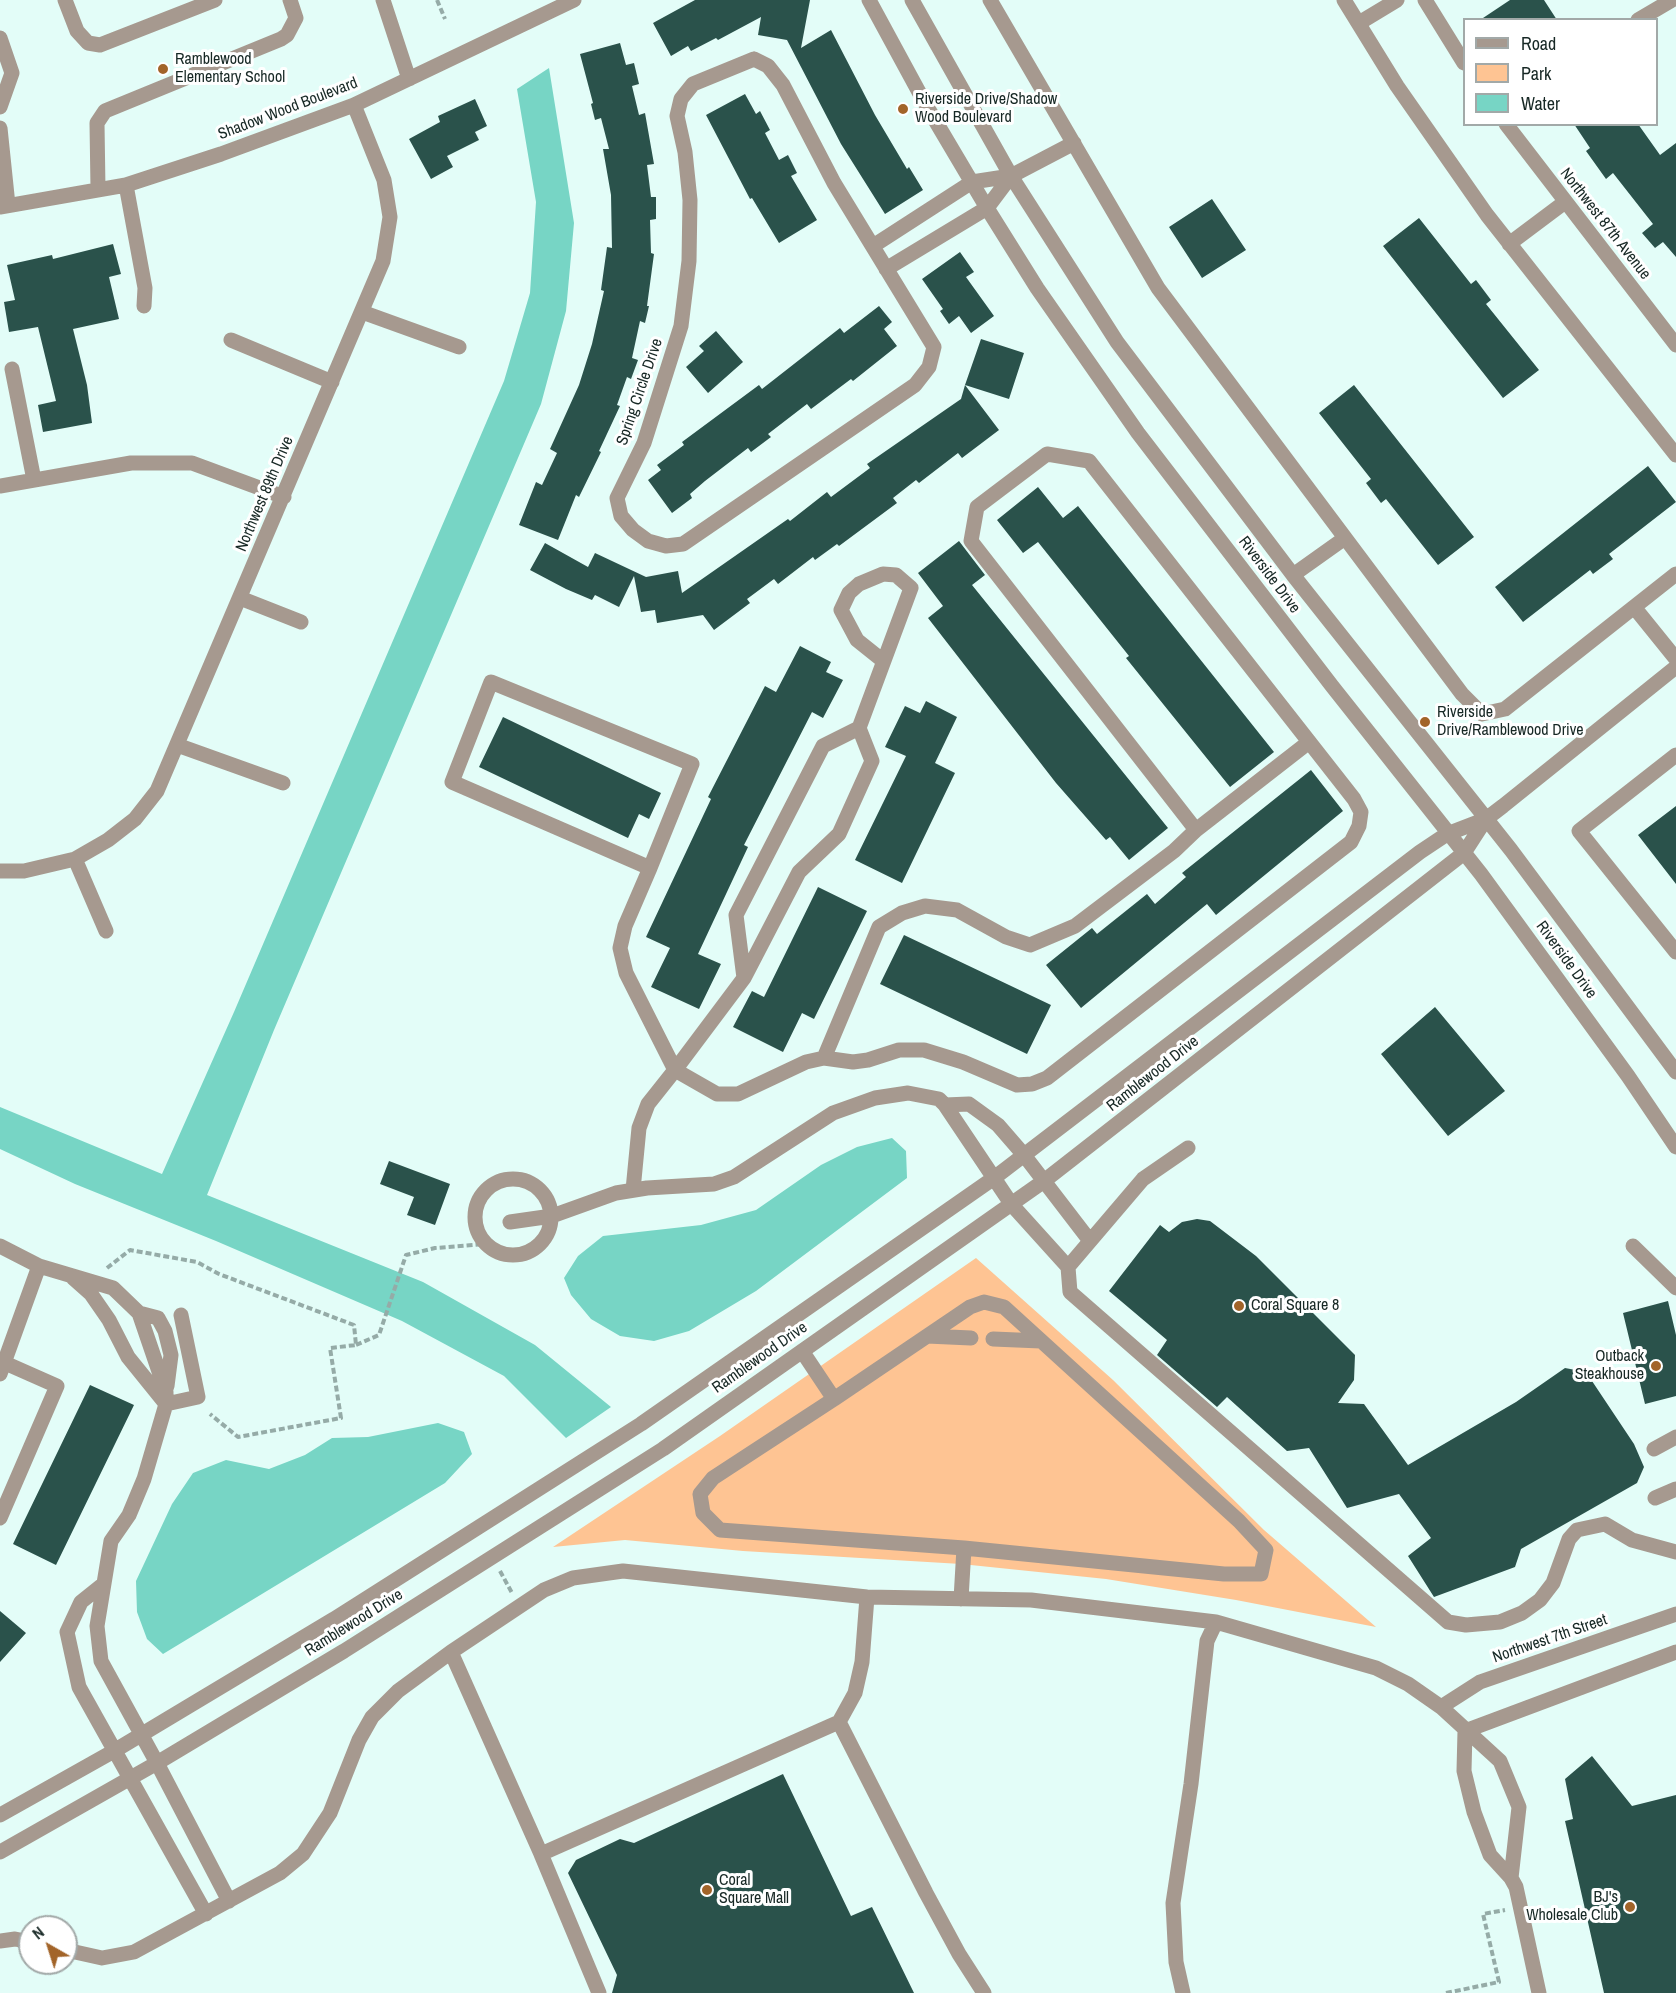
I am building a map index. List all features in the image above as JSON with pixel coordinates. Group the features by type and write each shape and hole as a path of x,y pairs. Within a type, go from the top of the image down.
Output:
{"street":[{"path":"65,0 77,32 88,43 100,45 215,0"},
{"path":"98,189 97,123 105,111 281,39 287,35 296,18 290,0"},
{"path":"383,0 409,79"},
{"name":"Shadow Wood Boulevard","path":"4,206 126,186 221,154 354,105 574,0"},
{"name":"Riverside Drive","path":"869,0 987,208 1037,288 1138,433 1464,853 1622,1066 1676,1147"},
{"name":"Riverside Drive","path":"912,0 1011,176 1117,342 1293,575 1486,819 1676,1072"},
{"path":"990,0 1158,288 1462,694 1482,714 1505,709 1676,574"},
{"path":"1344,0 1397,86 1509,244 1676,455"},
{"path":"1359,23 1398,0"},
{"path":"1425,0 1463,61"},
{"path":"1641,18 1672,0"},
{"path":"0,38 12,73 0,107"},
{"name":"Spring Circle Drive","path":"754,59 768,66 783,85 834,183 886,269 934,347 929,368 915,385 683,544 666,546 648,540 633,530 621,516 618,498 644,443 663,389 681,326 689,261 690,200 685,152 677,116 681,99 693,84 754,59"},
{"name":"Northwest 89th Drive","path":"0,870 24,871 75,859 108,840 135,819 157,791 383,261 390,217 384,180 354,105"},
{"name":"Northwest 87th Avenue","path":"1508,126 1676,345"},
{"path":"0,128 4,206"},
{"path":"873,246 972,182 1011,176 1074,143"},
{"path":"886,269 987,208 1011,176"},
{"path":"126,186 145,288 144,306"},
{"path":"1509,244 1565,202"},
{"path":"362,312 459,347"},
{"path":"231,340 332,382"},
{"path":"12,369 34,480"},
{"path":"650,868 452,782 491,682 692,764 650,868 625,926 620,948 626,973 675,1070 717,1094 738,1094 806,1062 824,1058 853,1062 899,1050 924,1050 963,1062 1017,1085 1032,1084 1047,1078 1351,842 1359,826 1361,812 1353,799 1089,461 1047,454 977,507 971,542 1196,830"},
{"path":"0,486 131,463 192,463 284,497"},
{"path":"1293,575 1345,538"},
{"path":"633,1190 639,1128 648,1104 744,978 799,872 839,834 872,761 859,728 882,660 911,588 896,575 884,574 859,584 849,592 841,610 857,640 882,660"},
{"path":"240,598 300,622"},
{"path":"1634,607 1676,659"},
{"name":"Ramblewood Drive","path":"0,1815 140,1736 334,1619 640,1424 994,1178 1447,834 1486,819 1676,667"},
{"path":"744,978 736,915 823,746 859,728"},
{"path":"824,1058 879,927 902,913 925,906 957,910 1006,937 1030,945 1075,926 1174,851 1196,830 1309,742"},
{"path":"177,745 283,783"},
{"path":"1676,755 1579,831 1676,952"},
{"name":"Ramblewood Drive","path":"0,1852 157,1763 344,1651 663,1449 1044,1181 1464,853 1486,819"},
{"path":"75,859 106,931"},
{"path":"510,1222 552,1216 582,1204 633,1190 714,1184 734,1177 832,1113 875,1098 908,1093 939,1099 1012,1205 1068,1267 1070,1292 1448,1622 1466,1625 1500,1622 1522,1614 1540,1600 1553,1583 1569,1539 1577,1530 1605,1524 1632,1540 1676,1552"},
{"path":"945,1105 969,1104 998,1125 1090,1241"},
{"path":"1068,1267 1143,1179 1188,1148"},
{"path":"507,1179 529,1181 546,1195 552,1216 546,1237 530,1251 509,1255 486,1244 477,1229 476,1207 480,1197 497,1182 507,1179"},
{"path":"0,1246 39,1266 113,1288 139,1312 166,1398 144,1479 129,1515 111,1541 101,1586 96,1626 101,1661 229,1901"},
{"path":"1633,1246 1676,1288"},
{"path":"0,1518 57,1386 2,1368 39,1266"},
{"path":"69,1274 91,1294 109,1320 128,1357 166,1398 198,1397 181,1315"},
{"path":"984,1302 1004,1307 1239,1521 1266,1550 1261,1574 1212,1572 964,1548 720,1530 704,1513 700,1494 713,1478 927,1336 970,1307 984,1302"},
{"path":"927,1336 971,1338"},
{"path":"993,1340 1041,1341"},
{"path":"802,1351 834,1399"},
{"path":"1654,1449 1676,1437"},
{"path":"1655,1498 1676,1489"},
{"path":"961,1599 964,1548"},
{"path":"78,1953 102,1958 115,1958 134,1952 280,1873 303,1854 330,1813 359,1740 372,1717 398,1691 451,1652 544,1590 573,1578 606,1572 633,1572 867,1597 1032,1600 1216,1622 1376,1668 1408,1684 1441,1707 1500,1761 1519,1807 1511,1878 1520,1907 1539,1993"},
{"path":"101,1586 81,1602 67,1632 79,1687 206,1914"},
{"path":"542,1854 839,1722 855,1693 862,1662 867,1597"},
{"name":"Northwest 7th Street","path":"1441,1707 1480,1682 1676,1614"},
{"path":"1183,1993 1176,1962 1173,1903 1191,1784 1208,1641 1216,1622"},
{"path":"451,1652 542,1854 599,1993"},
{"path":"1465,1731 1676,1652"},
{"path":"839,1722 948,1934 984,1993"},
{"path":"1465,1731 1464,1771 1474,1812 1490,1855 1511,1878"},
{"path":"0,1941 18,1940"}],"path":[{"path":"437,0 445,19"},
{"path":"210,1414 238,1437 341,1418 330,1348 356,1345 379,1335 406,1255 435,1248 486,1244"},
{"path":"104,1271 130,1250 197,1262 219,1274 354,1325 356,1345"},
{"path":"500,1571 512,1593"},
{"path":"1446,1993 1499,1982 1483,1914 1520,1907"}],"green space":[{"path":"976,1258 1113,1380 1264,1530 1376,1627 1236,1600 1106,1579 961,1564 743,1551 625,1540 553,1547 720,1436"}],"water":[{"path":"549,68 574,223 566,311 541,404 274,1030 207,1195 423,1282 535,1345 611,1407 566,1438 504,1376 402,1321 216,1241 75,1184 0,1149 0,1107 162,1174 234,1012 504,381 530,293 536,202 517,89"},
{"path":"892,1138 906,1151 907,1178 756,1291 689,1331 654,1341 620,1336 591,1319 571,1295 564,1278 578,1256 603,1236 701,1225 756,1210 821,1165 857,1147"},
{"path":"438,1423 464,1432 472,1454 445,1483 163,1654 147,1639 137,1612 136,1581 172,1504 193,1473 226,1460 269,1469 305,1455 332,1438 368,1437"}],"building":[{"path":"695,0 810,0 801,48 831,30 875,115 907,169 909,167 923,190 885,214 841,144 787,40 758,35 761,17 718,40 716,38 691,51 688,46 671,56 653,23"},
{"path":"1510,0 1544,0 1556,18 1483,18"},
{"path":"620,43 626,65 634,63 639,84 632,86 639,115 645,113 654,164 647,165 651,197 656,197 656,219 650,220 651,253 654,254 647,306 649,306 645,323 640,321 632,358 638,360 631,379 627,377 617,405 620,406 599,451 601,452 579,497 576,495 558,540 519,525 536,482 542,485 557,453 550,449 579,385 592,344 604,291 601,290 607,247 612,248 611,195 603,149 609,149 601,118 595,120 591,104 593,103 580,54"},
{"path":"745,94 756,114 760,111 770,130 765,133 779,160 788,155 797,173 791,176 817,220 779,243 752,198 750,199 706,115"},
{"path":"475,99 487,126 475,132 479,140 447,156 453,167 431,179 409,139 440,122 438,116"},
{"path":"1575,126 1639,126 1660,155 1676,143 1676,257 1663,242 1655,248 1642,233 1653,224 1613,173 1606,179 1586,151 1590,148"},
{"path":"1212,199 1246,250 1202,278 1169,227"},
{"path":"1419,218 1471,284 1476,280 1491,300 1486,304 1539,370 1503,398 1383,246"},
{"path":"113,244 121,274 109,277 119,319 73,329 87,385 92,423 43,432 38,405 56,401 38,327 9,332 4,302 15,300 7,265 52,255 53,259"},
{"path":"960,252 974,272 966,277 994,316 971,333 959,316 949,324 940,311 943,309 922,279"},
{"path":"879,306 892,322 884,329 897,346 853,381 851,379 811,409 807,404 768,434 771,437 751,452 748,448 705,481 690,494 692,498 672,513 648,480 661,470 657,465 684,445 682,442 759,385 762,389 840,328 844,333"},
{"path":"716,331 743,362 708,393 686,367 704,351 699,346"},
{"path":"981,339 1024,353 1009,399 965,385"},
{"path":"965,385 999,430 962,458 958,453 919,483 916,480 893,498 897,503 839,546 837,544 815,560 813,557 778,584 774,579 747,599 750,603 714,630 703,615 657,623 655,610 641,612 634,576 619,607 595,595 592,600 530,570 545,543 588,567 595,553 646,577 678,571 682,593 788,519 790,521 827,492 831,497 870,468 867,464 961,399"},
{"path":"1354,385 1474,537 1438,565 1386,499 1381,503 1366,483 1371,479 1319,413"},
{"path":"1648,466 1676,502 1609,554 1613,559 1593,574 1590,570 1523,622 1495,587"},
{"path":"1038,487 1063,518 1078,506 1274,752 1230,787 1126,658 1129,656 1038,542 1023,553 997,520"},
{"path":"959,541 985,575 972,585 1168,828 1129,860 1110,837 1106,840 1056,783 928,618 943,606 918,573"},
{"path":"800,646 831,662 826,672 843,680 823,718 812,712 744,845 748,847 698,954 721,964 699,1009 651,987 670,948 646,937 711,799 708,797 765,686 776,692"},
{"path":"926,701 957,717 935,763 955,773 902,883 855,860 906,756 885,747 905,706 920,713"},
{"path":"503,717 661,793 649,819 639,814 628,838 479,767"},
{"path":"1311,770 1343,811 1216,915 1207,904 1081,1008 1046,965 1092,928 1097,934 1147,894 1155,904 1186,877 1182,873"},
{"path":"1676,806 1676,884 1638,835"},
{"path":"818,887 867,911 814,1019 802,1013 783,1052 733,1027 752,991 764,997"},
{"path":"904,935 1051,1005 1027,1054 880,984"},
{"path":"1435,1007 1505,1091 1448,1136 1381,1054"},
{"path":"389,1161 450,1184 435,1225 407,1215 414,1197 380,1184"},
{"path":"1197,1219 1210,1221 1256,1256 1355,1355 1354,1380 1338,1403 1364,1404 1408,1465 1516,1402 1565,1368 1586,1372 1634,1444 1644,1467 1637,1483 1521,1549 1515,1567 1434,1597 1408,1556 1431,1538 1399,1494 1347,1508 1309,1448 1287,1451 1227,1397 1217,1407 1157,1355 1167,1340 1109,1291 1160,1225 1169,1232 1182,1222"},
{"name":"Outback Steakhouse","path":"1668,1301 1676,1335 1676,1396 1645,1404 1623,1313"},
{"path":"90,1385 134,1405 56,1565 13,1544"},
{"path":"0,1611 26,1633 0,1662"},
{"name":"BJ's Wholesale Club","path":"1592,1756 1632,1806 1676,1795 1676,1993 1604,1993 1565,1821 1573,1819 1565,1779"},
{"name":"Coral Square Mall","path":"783,1774 851,1916 872,1907 914,1993 612,1993 617,1975 568,1873 576,1860 620,1839 634,1843"}],"place":[{"name":"Ramblewood Elementary School","path":"163,69"},
{"name":"Riverside Drive/Shadow Wood Boulevard","path":"903,109"},
{"name":"Riverside Drive/Ramblewood Drive","path":"1425,722"},
{"name":"Coral Square 8","path":"1239,1306"},
{"name":"Outback Steakhouse","path":"1656,1366"},
{"name":"Coral Square Mall","path":"707,1890"},
{"name":"BJ's Wholesale Club","path":"1630,1907"}]}
